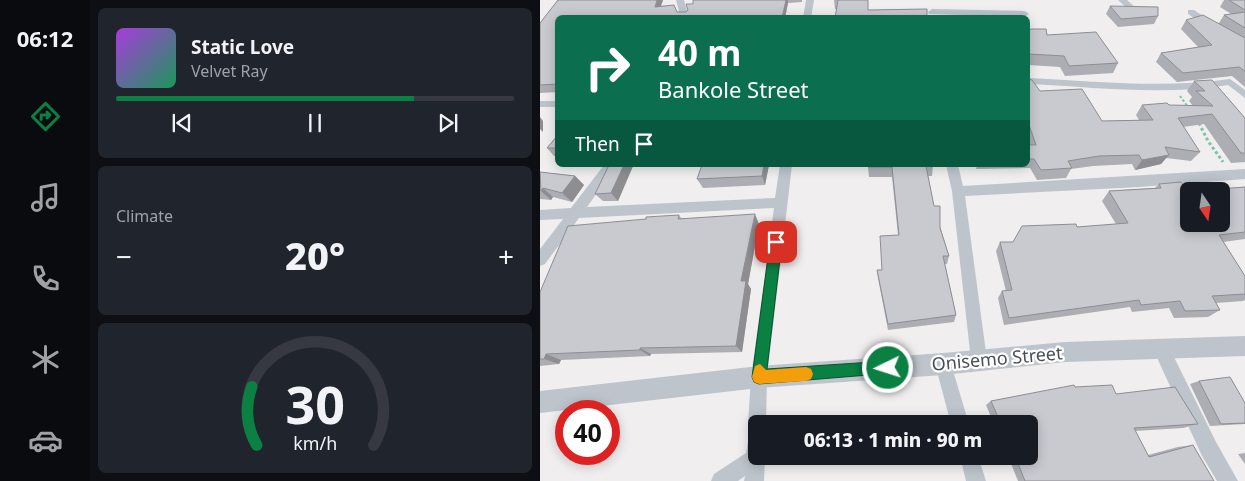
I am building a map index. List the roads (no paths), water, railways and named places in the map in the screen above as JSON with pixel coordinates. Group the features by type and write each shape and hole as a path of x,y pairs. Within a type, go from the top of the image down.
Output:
{"street":[{"path":"680,0 683,15"},
{"path":"808,15 810,0"},
{"path":"929,0 933,15 1025,14"},
{"path":"1122,0 1131,7"},
{"path":"1191,12 1245,48"},
{"path":"1030,81 1174,87 1215,85 1245,79"},
{"path":"1230,82 1245,95"},
{"path":"540,104 555,104"},
{"path":"540,260 609,167"},
{"path":"757,415 759,377 786,167"},
{"path":"952,167 958,191 980,360"},
{"path":"958,191 1139,182 1238,174"},
{"path":"540,215 573,215 781,203"},
{"name":"Onisemo Street","path":"540,402 759,377 943,364 1065,352 1245,346"},
{"path":"1161,349 1209,449 1228,481"},
{"path":"943,364 957,415"},
{"path":"721,481 748,457"},
{"path":"754,481 755,465"},
{"path":"972,465 976,481"}]}
